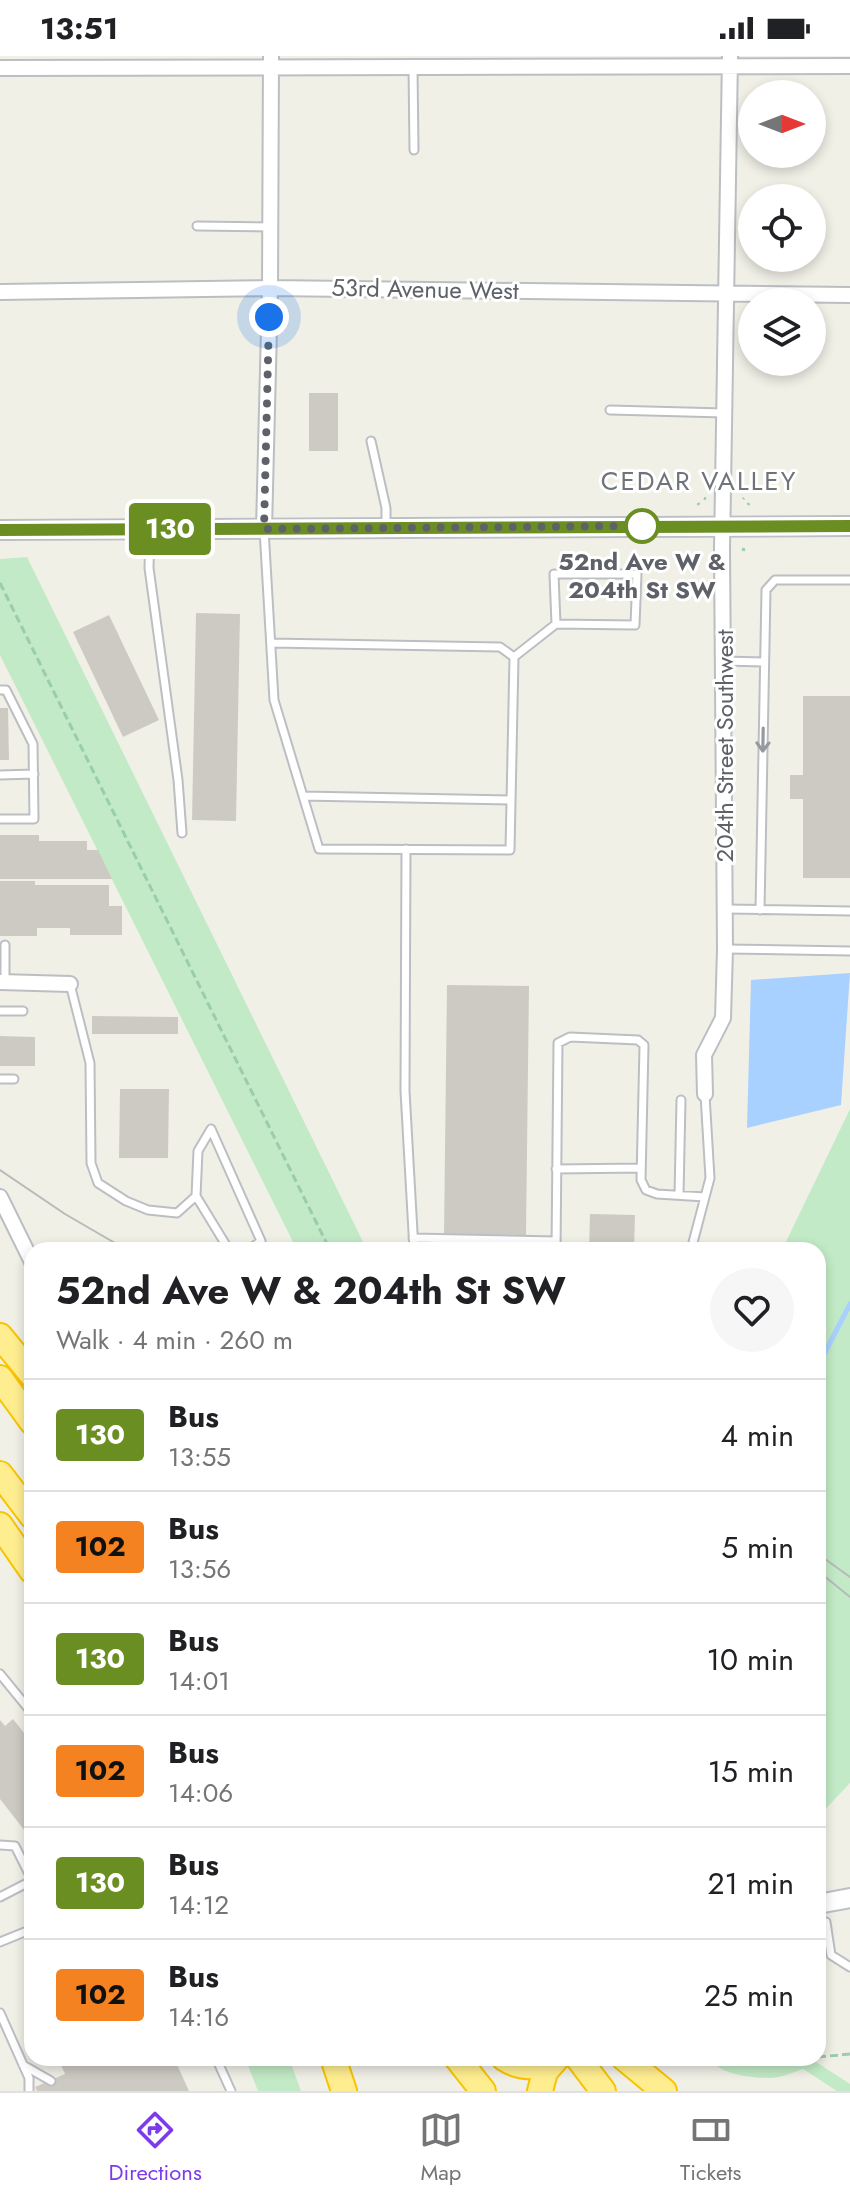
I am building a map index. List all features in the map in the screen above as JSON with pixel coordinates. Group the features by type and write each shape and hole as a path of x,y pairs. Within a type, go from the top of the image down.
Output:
{"highway":[{"path":"0,1336 24,1365"},
{"path":"0,1378 24,1411"},
{"path":"0,1467 24,1492"},
{"path":"0,1474 24,1506"},
{"path":"0,1525 24,1560"},
{"path":"336,2066 344,2091"},
{"path":"463,2066 483,2091"},
{"path":"540,2091 545,2072 550,2066"},
{"path":"555,2091 556,2066"},
{"path":"584,2066 603,2091"},
{"path":"634,2066 664,2091"}],"street":[{"path":"0,68 272,61 413,67 729,61 850,66"},
{"path":"264,529 272,61"},
{"name":"204th Street Southwest","path":"705,1094 704,1055 723,1018 725,949 723,525 729,61"},
{"name":"53rd Avenue West","path":"0,292 270,288 850,295"},
{"path":"0,530 850,526"},
{"path":"3,982 70,984"},
{"path":"0,1197 24,1246"},
{"path":"826,1902 850,1898"}],"lane":[{"path":"413,67 414,150"},
{"path":"197,226 271,227"},
{"path":"610,410 724,413"},
{"path":"371,441 386,508 386,529"},
{"path":"150,529 149,568 178,780 182,833"},
{"path":"264,529 274,700 319,849 510,850 514,657"},
{"path":"514,657 556,624 635,625 637,574 554,574 556,624"},
{"path":"760,910 766,590 775,580 850,580"},
{"path":"271,643 500,647 514,657"},
{"path":"723,661 764,662"},
{"path":"0,690 6,690 33,744 34,774 34,819 0,819"},
{"path":"0,775 34,774"},
{"path":"303,796 511,800"},
{"path":"406,849 405,1091 413,1242"},
{"path":"725,909 850,911"},
{"path":"3,982 5,945"},
{"path":"725,949 850,951"},
{"path":"70,984 90,1063 91,1163 98,1183 126,1201 161,1212 177,1213 196,1196"},
{"path":"0,1011 23,1011"},
{"path":"556,1242 558,1043 570,1037 638,1040 644,1045 641,1180 646,1190 705,1197"},
{"path":"0,1079 14,1079"},
{"path":"693,1242 710,1178 705,1094"},
{"path":"679,1195 681,1100"},
{"path":"224,1242 196,1196 198,1151 211,1129 260,1242"},
{"path":"556,1169 641,1168"},
{"path":"413,1238 484,1242"},
{"path":"0,1674 24,1703"},
{"path":"0,1845 15,1846 24,1864"},
{"path":"0,1897 24,1884"},
{"path":"826,1922 831,1955 845,1967 850,1967"},
{"path":"0,1942 24,1932"},
{"path":"0,2013 29,2078 29,2091"},
{"path":"25,2066 51,2081"},
{"path":"220,2066 231,2091"}],"path":[{"path":"0,583 326,1242"},
{"path":"826,2056 850,2054"}],"green space":[{"path":"27,557 363,1242 293,1242 0,655 0,559"},
{"path":"850,1109 850,1783 826,1808 826,1242 786,1242"},
{"path":"248,2066 292,2066 301,2091 258,2091"},
{"path":"717,2066 822,2066 850,2084 850,2091 837,2091 803,2069 775,2078 737,2074"}],"water":[{"path":"850,973 841,1105 747,1128 751,980"}],"building":[{"path":"309,393 338,393 338,451 309,451"},
{"path":"196,613 240,614 236,821 192,820"},
{"path":"109,615 159,720 123,737 73,632"},
{"path":"803,696 850,696 850,878 803,878 803,799 790,799 790,775 803,775"},
{"path":"0,708 8,708 9,760 0,760"},
{"path":"0,835 39,835 39,841 87,841 87,850 98,850 112,879 0,879"},
{"path":"0,881 35,881 35,885 109,885 109,906 122,906 122,935 70,935 70,928 37,928 37,936 0,936"},
{"path":"447,985 529,986 526,1235 444,1234"},
{"path":"92,1016 178,1017 178,1034 92,1034"},
{"path":"0,1036 35,1037 35,1066 0,1066"},
{"path":"120,1089 169,1089 168,1158 119,1158"},
{"path":"590,1214 635,1215 634,1242 589,1242"},
{"path":"13,1719 24,1733 24,1830 0,1799 0,1720 5,1726"},
{"path":"62,2066 178,2066 189,2091 37,2091 35,2087 65,2074"}],"waterway":[{"path":"826,1350 850,1304"}],"tram line":[{"path":"0,1170 113,1242"},
{"path":"826,1560 850,1577"},
{"path":"826,1578 850,1597"}],"bus line":[{"name":"130","path":"0,530 850,526"}],"place":[{"name":"52nd Ave W & 204th St SW","path":"642,526"}],"district":[{"name":"CEDAR VALLEY","path":"699,481"}],"route":[{"path":"269,317 264,529 642,526"}]}
